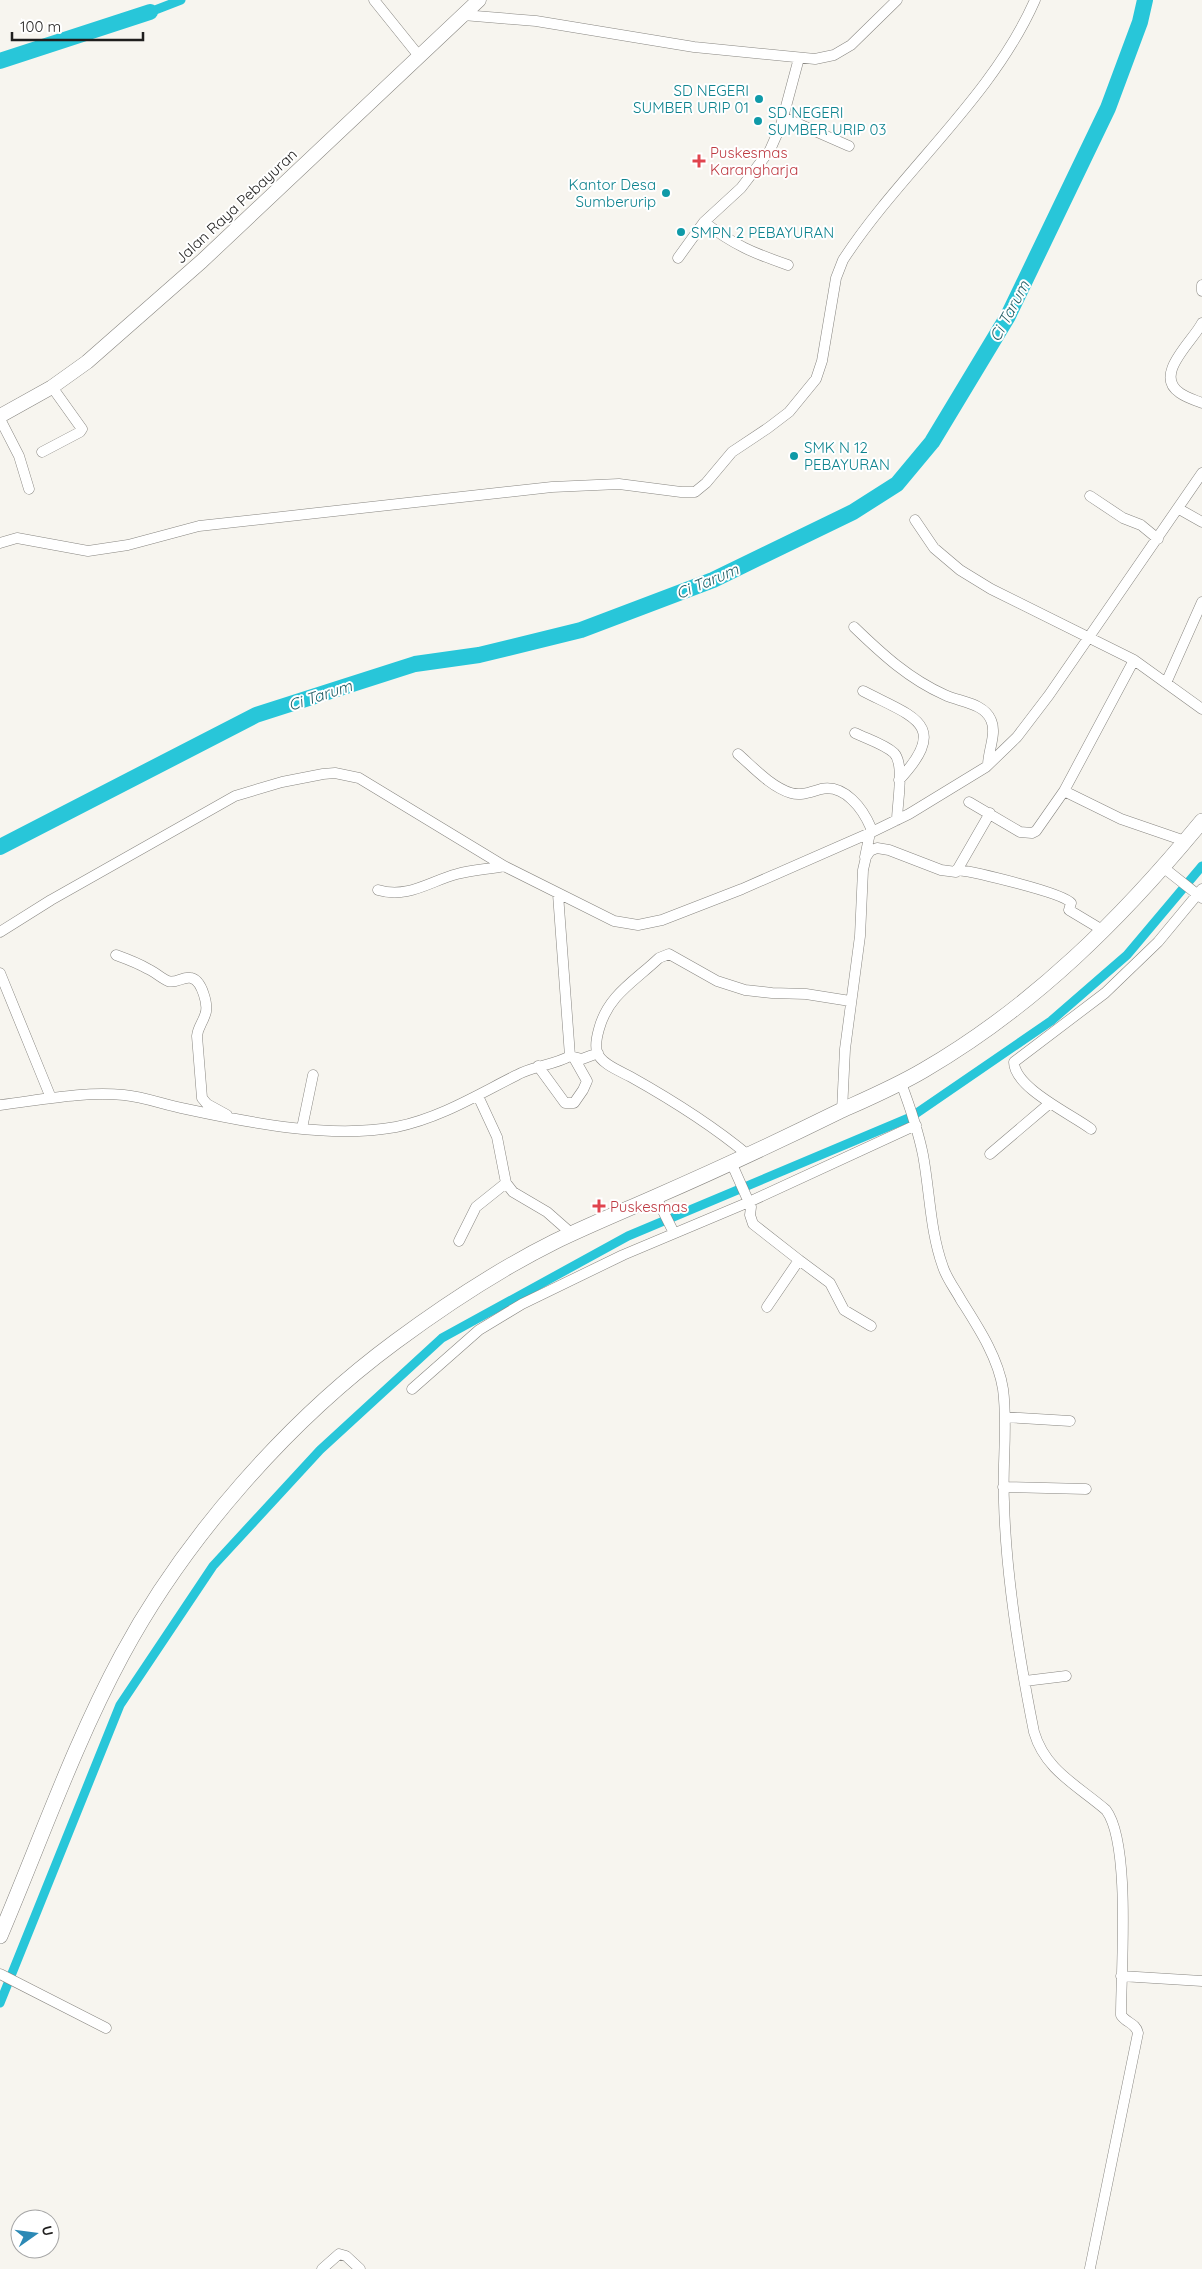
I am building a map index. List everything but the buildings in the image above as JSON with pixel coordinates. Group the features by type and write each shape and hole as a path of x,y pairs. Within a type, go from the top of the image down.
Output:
{"main road":[{"name":"Jalan Raya Pebayuran","path":"0,417 52,387 87,362 202,261 479,0"},
{"path":"0,1936 80,1743 121,1657 160,1590 211,1522 299,1424 358,1371 394,1342 468,1292 572,1234 658,1200 733,1166 748,1155 842,1111 904,1089 995,1024 1071,962 1104,931 1164,868 1202,821"}],"street":[{"path":"374,0 419,56"},
{"path":"463,15 536,21 694,47 816,59 834,55 851,45 898,0"},
{"path":"0,544 17,538 88,551 128,545 199,526 552,487 618,484 695,492 706,483 732,452 780,419 810,388 822,361 832,293 843,260 981,88 1027,18 1035,0"},
{"path":"678,258 704,222 741,188 770,150 783,117 798,58"},
{"path":"783,117 850,146"},
{"path":"704,222 720,235 750,252 788,265"},
{"path":"1202,285 1202,291"},
{"path":"1202,322 1194,337 1182,349 1171,375 1173,386 1179,393 1202,403"},
{"path":"42,452 80,432 82,429 52,387"},
{"path":"0,417 19,456 29,489"},
{"path":"0,932 50,900 235,796 282,782 323,774 341,774 359,778 504,866 614,921 628,925 651,923 742,889 897,820 972,777 988,765 1017,737 1090,637 1202,473"},
{"path":"1090,496 1123,518 1141,526 1158,539"},
{"path":"1178,509 1202,522"},
{"path":"915,520 934,548 960,570 991,589 1134,660 1202,709"},
{"path":"1166,684 1202,602"},
{"path":"854,626 909,676 947,696 980,707 987,713 991,719 993,731 988,765"},
{"path":"968,802 1020,832 1032,834 1064,791 1134,660"},
{"path":"863,691 907,714 921,725 925,732 921,752 899,780"},
{"path":"855,733 894,753 899,768 897,820"},
{"path":"738,754 771,781 790,793 803,794 829,788 844,793 857,804 869,822 872,832 864,861 860,936 850,1001 842,1111"},
{"path":"1064,791 1121,819 1185,841"},
{"path":"958,870 968,847 990,813"},
{"path":"864,861 870,851 877,848 889,850 941,870 953,872 958,870 1046,891 1068,899 1071,902 1069,910 1104,931"},
{"path":"378,890 401,893 415,890 456,874 504,866"},
{"path":"1091,1130 1050,1103 1020,1076 1014,1067 1015,1060 1105,993 1158,942 1198,893 1164,868"},
{"path":"538,1066 565,1102 574,1103 587,1081 572,1057 558,894"},
{"path":"748,1155 714,1128 677,1103 610,1065 598,1054 598,1035 609,1003 624,988 667,954 678,958 717,981 740,989 806,994 850,1001"},
{"path":"116,955 149,969 168,981 192,978 197,981 201,988 206,1010 205,1016 198,1028 197,1036 200,1093 207,1104 230,1118"},
{"path":"0,973 51,1098"},
{"path":"0,1105 83,1095 124,1095 230,1118 302,1128 345,1130 394,1127 420,1121 478,1096 538,1066 572,1057 582,1059 598,1054"},
{"path":"302,1128 313,1076"},
{"path":"904,1089 916,1123 939,1255 951,1285 995,1361 1002,1388 1005,1417 1003,1487 1010,1574 1034,1732 1043,1756 1053,1768 1106,1810 1114,1825 1122,1886 1121,2015 1124,2020 1136,2027 1138,2036 1090,2268"},
{"path":"187,1110 200,1093"},
{"path":"478,1096 497,1137 506,1183 513,1192 548,1212 572,1234"},
{"path":"990,1154 1050,1103"},
{"path":"412,1389 479,1330 498,1318 672,1230 748,1199 916,1123"},
{"path":"733,1166 748,1199 753,1224 830,1283 844,1310 871,1326"},
{"path":"459,1241 476,1207 506,1183"},
{"path":"658,1200 672,1230"},
{"path":"767,1307 799,1260"},
{"path":"1005,1417 1070,1421"},
{"path":"1003,1487 1086,1490"},
{"path":"1025,1681 1066,1676"},
{"path":"0,1974 106,2028"},
{"path":"1122,1976 1202,1981"},
{"path":"322,2269 339,2254 346,2256 360,2269"}],"waterway":[{"path":"150,12 181,0"},
{"name":"Ci Tarum","path":"0,847 256,715 415,664 479,655 581,630 713,580 853,512 897,484 932,442 1008,316 1108,108 1140,22 1145,0"},
{"path":"0,61 150,12"},
{"path":"0,2003 120,1705 213,1566 320,1450 442,1338 628,1236 911,1117 1051,1021 1127,955 1202,866"}],"place":[{"name":"SD NEGERI SUMBER URIP 01","path":"759,99"},
{"name":"SD NEGERI SUMBER URIP 03","path":"758,121"},
{"name":"Puskesmas Karangharja","path":"699,161"},
{"name":"Kantor Desa Sumberurip","path":"666,193"},
{"name":"SMPN 2 PEBAYURAN","path":"681,232"},
{"name":"SMK N 12 PEBAYURAN","path":"794,456"},
{"name":"Puskesmas","path":"599,1206"}]}
